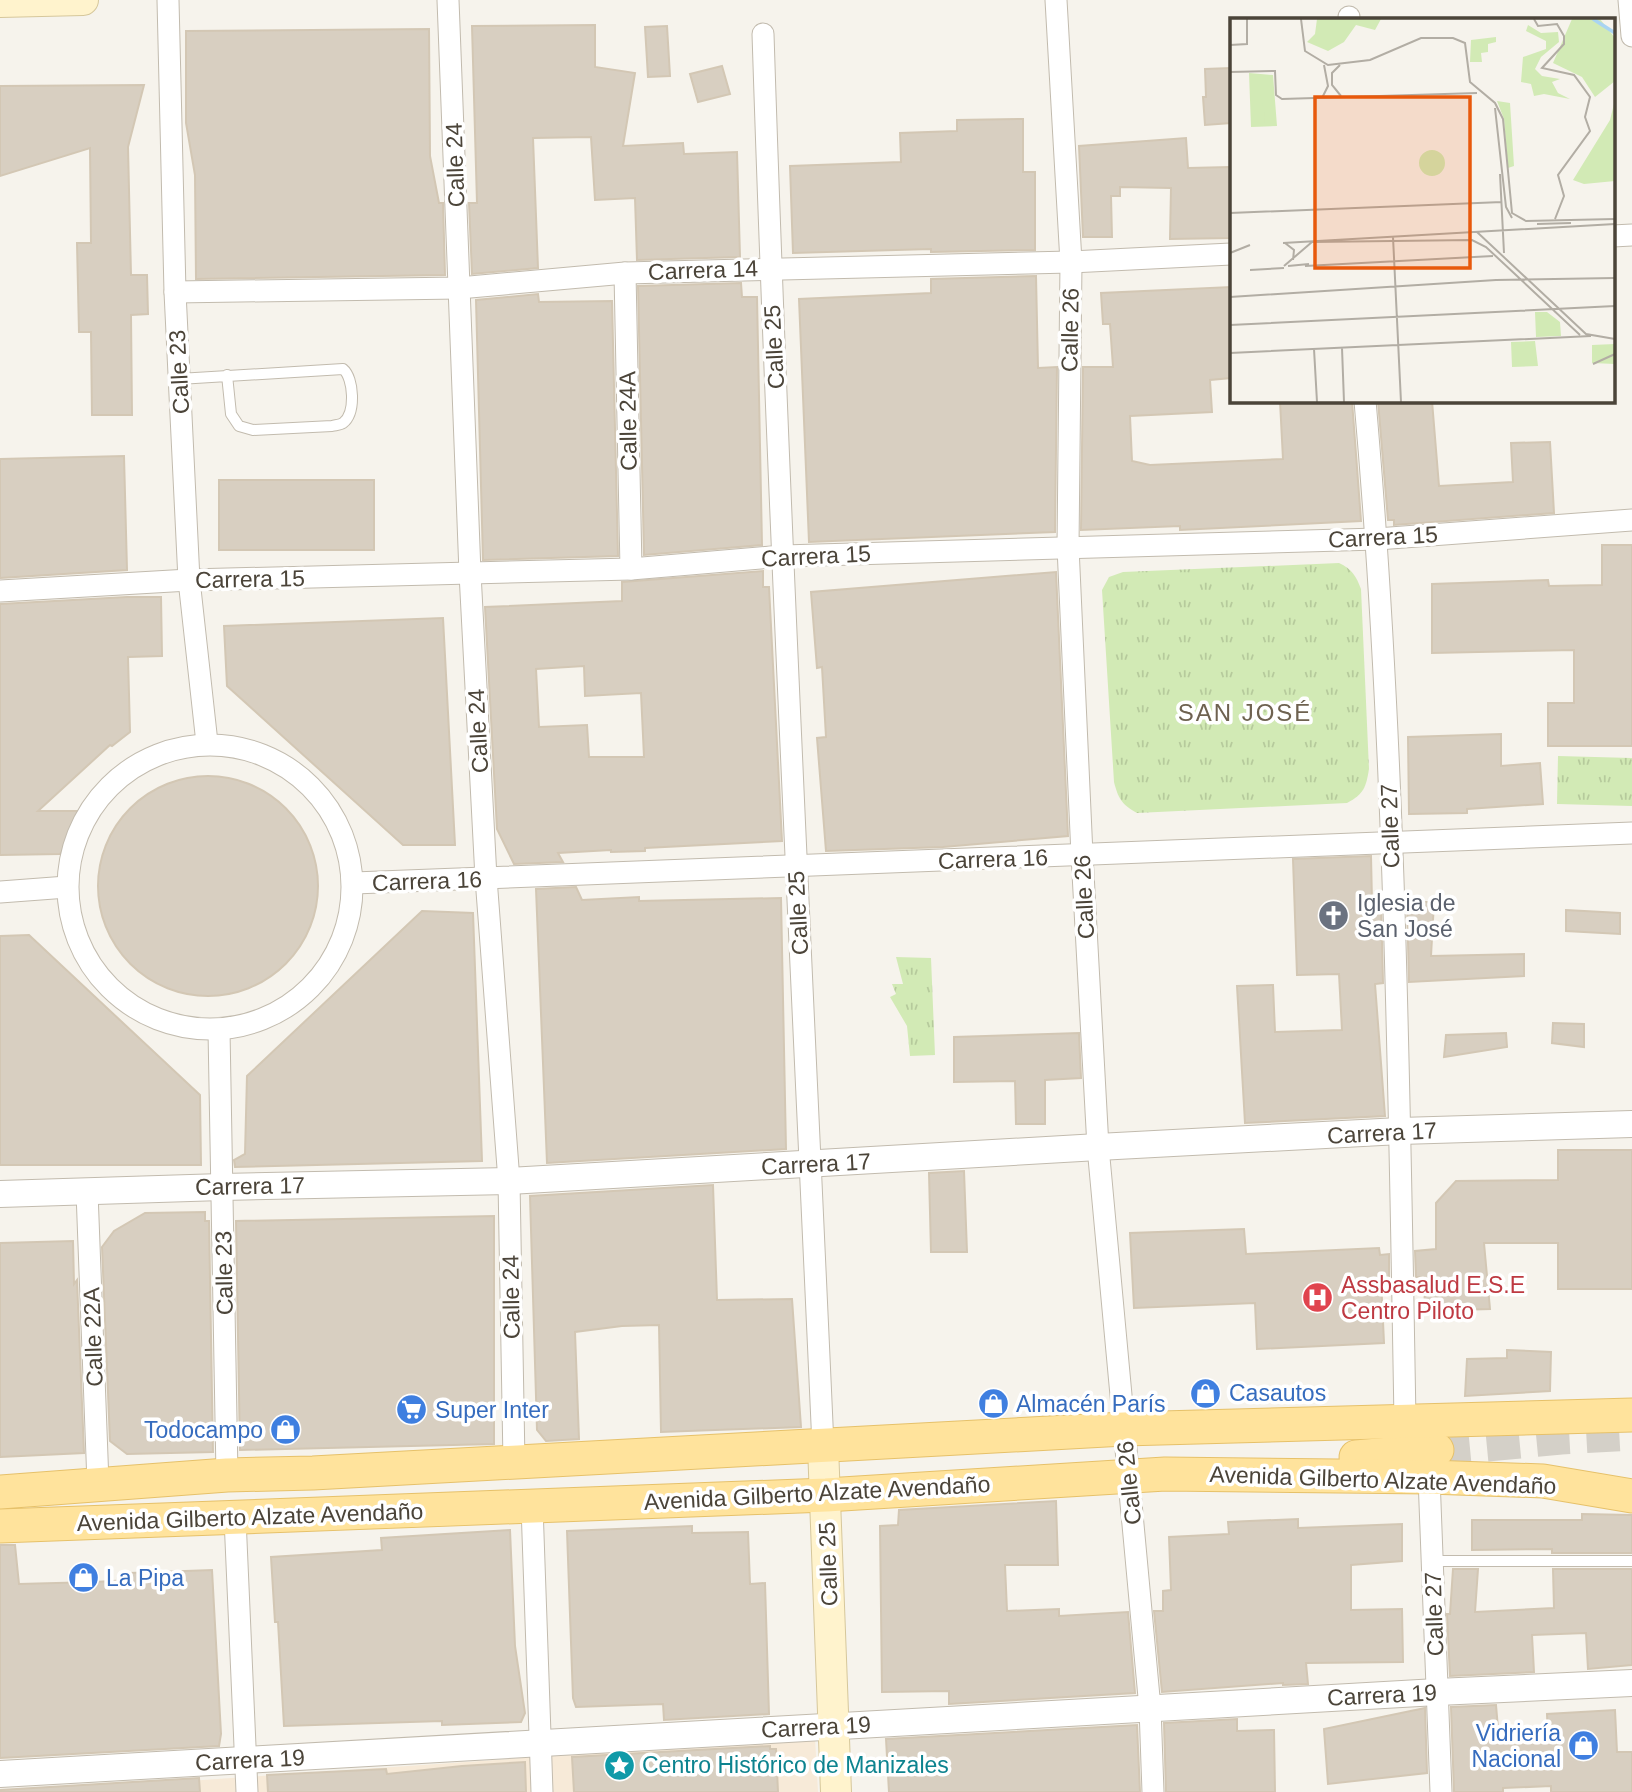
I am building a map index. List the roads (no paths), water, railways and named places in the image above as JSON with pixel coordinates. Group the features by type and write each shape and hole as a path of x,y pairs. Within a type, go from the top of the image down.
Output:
{"main road":[{"path":"0,2 83,0"},
{"name":"Avenida Gilberto Alzate Avendaño","path":"3,1491 227,1475 313,1473 1124,1429 1632,1415"},
{"name":"Calle 25","path":"823,1446 836,1792"},
{"name":"Avenida Gilberto Alzate Avendaño","path":"5,1530 235,1518 826,1495 1165,1474 1433,1464 1632,1496"}],"street":[{"name":"Calle 23","path":"168,0 175,292 188,580 206,743"},
{"name":"Calle 24","path":"448,0 470,573 486,878 509,1181 514,1462"},
{"name":"Calle 26","path":"1056,0 1071,262 1068,547 1082,855 1098,1147 1150,1708 1153,1792"},
{"path":"1629,0 1632,36"},
{"name":"Calle 25","path":"763,34 795,866 823,1446"},
{"path":"1614,236 1632,235"},
{"name":"Carrera 14","path":"175,292 459,288 625,273 1071,262 1230,254"},
{"name":"Calle 24A","path":"625,273 631,569"},
{"name":"Calle 27","path":"1365,402 1377,538 1391,843 1405,1420"},
{"name":"Carrera 15","path":"0,592 188,580 631,569 783,556 1377,538 1632,520"},
{"path":"206,743 262,753 310,783 342,829 355,883 349,927 330,966 300,999 262,1021 219,1030 173,1025 131,1006 96,974 74,933 67,887 71,851 85,817 107,787 136,764 170,749 206,743"},
{"name":"Carrera 16","path":"355,883 1632,834"},
{"path":"0,891 67,887"},
{"name":"Calle 23","path":"219,1030 227,1475"},
{"name":"Carrera 17","path":"0,1195 222,1186 509,1181 1399,1131 1632,1124"},
{"name":"Calle 22A","path":"87,1192 98,1483"},
{"name":"Calle 27","path":"1433,1464 1432,1560 1441,1792"},
{"path":"532,1506 542,1792"},
{"path":"235,1518 247,1792"},
{"name":"Carrera 19","path":"0,1774 1632,1683"}],"lane":[{"path":"179,379 227,375 343,369 350,380 351,411 344,422 332,426 253,430 239,426 231,414 227,375"},
{"path":"1432,1560 1632,1560"}],"tunnel":[{"path":"1437,1450 1632,1434"}],"place":[{"name":"Iglesia de San José","path":"1334,916"},
{"name":"Assbasalud E.S.E Centro Piloto","path":"1318,1298"},
{"name":"Casautos","path":"1206,1393"},
{"name":"Almacén París","path":"993,1404"},
{"name":"Super Inter","path":"412,1410"},
{"name":"Todocampo","path":"286,1430"},
{"name":"La Pipa","path":"83,1578"},
{"name":"Vidriería Nacional","path":"1584,1746"},
{"name":"Centro Histórico de Manizales","path":"619,1765"}],"district":[{"name":"SAN JOSÉ","path":"1245,713"}]}
